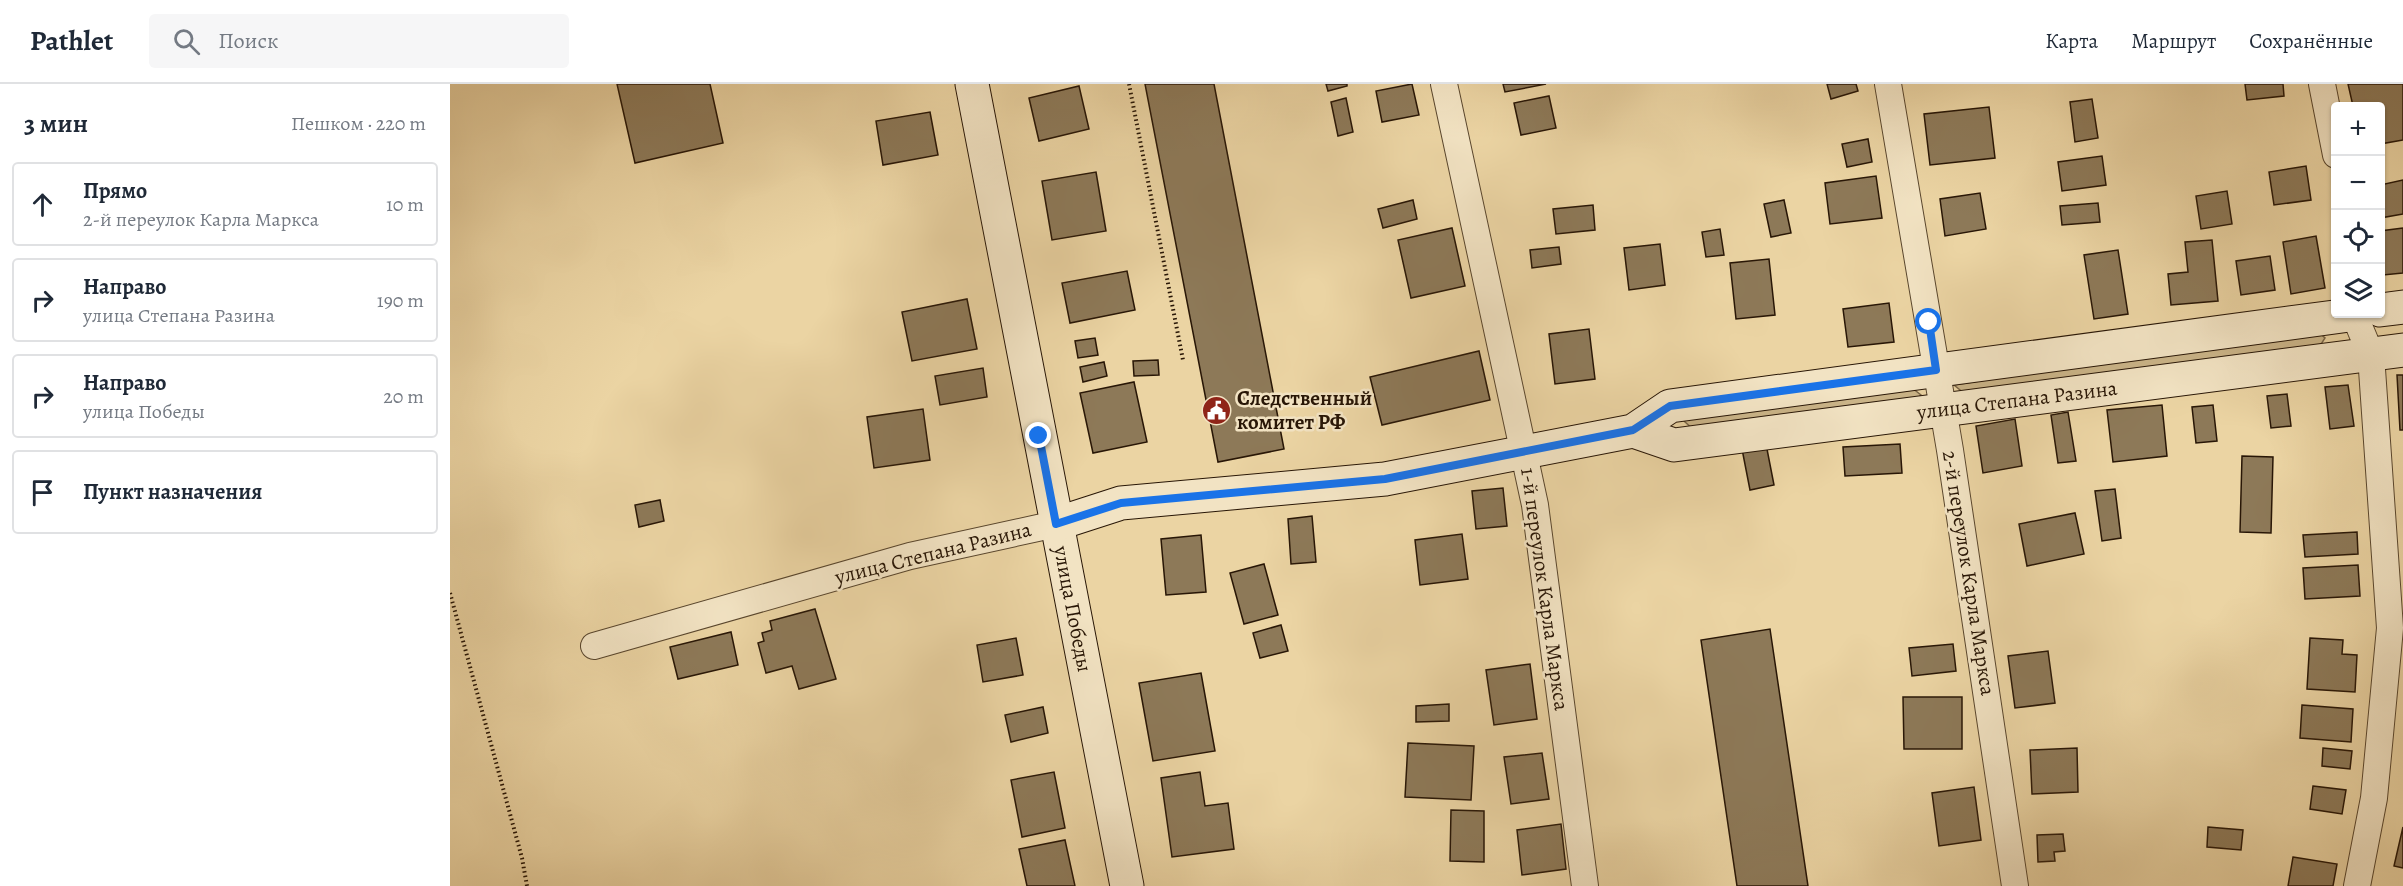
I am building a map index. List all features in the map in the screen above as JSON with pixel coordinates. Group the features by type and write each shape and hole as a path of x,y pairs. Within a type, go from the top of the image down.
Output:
{"street":[{"name":"улица Победы","path":"972,84 1127,886"},
{"name":"1-й переулок Карла Маркса","path":"1444,84 1526,450 1536,505 1585,886"},
{"name":"2-й переулок Карла Маркса","path":"1887,84 1943,410 2015,886"},
{"path":"2322,84 2331,130"},
{"path":"2385,309 2403,307"},
{"name":"улица Степана Разина","path":"594,646 910,556 1056,524 1121,503 1385,479 1633,430 1670,406 2331,317"},
{"path":"2357,886 2374,798 2390,628 2387,352 2358,318"},
{"name":"улица Степана Разина","path":"1633,430 1674,445 2387,352"}],"path":[{"path":"1129,84 1183,360"},
{"path":"450,593 522,858 527,886"}],"shaded area":[{"path":"2315,329 2325,338 2318,349 1965,394 1954,385"},
{"path":"1907,384 1921,395 1911,404 1696,432 1684,421 1695,411"}],"building":[{"path":"617,84 710,84 723,143 635,163"},
{"path":"1145,84 1214,84 1284,449 1218,462"},
{"path":"1326,84 1347,84 1347,86 1328,91"},
{"path":"1412,84 1419,115 1382,122 1376,91"},
{"path":"1503,84 1546,84 1505,92"},
{"path":"1827,84 1856,84 1858,91 1831,99"},
{"path":"2245,84 2283,84 2284,96 2247,100"},
{"path":"2348,84 2403,84 2403,140 2385,143 2385,102 2352,102"},
{"path":"1079,86 1089,129 1039,141 1029,98"},
{"path":"1549,96 1556,128 1521,135 1514,103"},
{"path":"1346,98 1353,132 1338,136 1331,102"},
{"path":"2092,99 2098,138 2075,142 2070,102"},
{"path":"1989,107 1995,158 1930,165 1924,114"},
{"path":"930,112 938,155 883,165 876,121"},
{"path":"1868,139 1872,162 1847,167 1842,144"},
{"path":"2102,156 2106,185 2062,191 2058,162"},
{"path":"2306,166 2311,200 2274,205 2269,172"},
{"path":"1096,172 1106,231 1052,240 1042,181"},
{"path":"1876,176 1882,218 1830,224 1825,183"},
{"path":"2403,180 2403,214 2385,217 2385,184"},
{"path":"2227,191 2232,224 2201,229 2196,196"},
{"path":"1980,193 1986,229 1945,236 1940,199"},
{"path":"1413,200 1417,219 1383,228 1378,209"},
{"path":"1784,200 1791,233 1771,237 1764,204"},
{"path":"2098,203 2100,222 2062,225 2060,206"},
{"path":"1593,205 1595,230 1556,234 1553,209"},
{"path":"1452,228 1465,286 1411,298 1398,240"},
{"path":"2403,228 2403,273 2385,275 2385,230"},
{"path":"1720,229 1724,255 1706,257 1702,232"},
{"path":"2316,236 2325,288 2291,294 2283,242"},
{"path":"2212,240 2218,301 2171,305 2168,274 2188,272 2185,242"},
{"path":"1660,244 1665,285 1629,290 1624,248"},
{"path":"1559,247 1561,264 1532,268 1530,250"},
{"path":"2118,250 2128,314 2094,319 2084,255"},
{"path":"2270,256 2275,290 2241,295 2236,261"},
{"path":"1769,259 1775,315 1736,319 1730,263"},
{"path":"1127,271 1135,310 1070,323 1062,283"},
{"path":"967,299 977,349 912,361 902,312"},
{"path":"1889,303 1894,342 1848,347 1843,309"},
{"path":"1589,329 1595,379 1555,384 1549,334"},
{"path":"1095,338 1098,355 1078,358 1075,341"},
{"path":"1479,351 1490,400 1382,425 1370,377"},
{"path":"1158,360 1159,375 1134,376 1133,361"},
{"path":"1104,362 1107,376 1083,382 1080,367"},
{"path":"983,368 987,397 940,405 935,376"},
{"path":"2397,375 2403,375 2403,430 2400,430"},
{"path":"1134,382 1147,442 1093,453 1080,393"},
{"path":"2348,385 2354,426 2330,429 2325,387"},
{"path":"2287,394 2291,426 2271,428 2267,396"},
{"path":"2162,405 2167,456 2113,462 2107,410"},
{"path":"2213,405 2217,441 2196,443 2192,407"},
{"path":"923,409 930,460 874,468 867,417"},
{"path":"2068,412 2076,461 2058,463 2051,415"},
{"path":"2015,419 2022,466 1983,473 1976,426"},
{"path":"1766,444 1774,485 1750,490 1742,449"},
{"path":"1900,444 1902,473 1845,476 1843,447"},
{"path":"2242,456 2273,457 2271,533 2240,532"},
{"path":"1503,488 1507,526 1476,529 1472,491"},
{"path":"2115,489 2121,538 2102,541 2095,491"},
{"path":"660,500 664,521 639,527 635,505"},
{"path":"2075,513 2084,554 2027,566 2019,524"},
{"path":"1312,516 1316,562 1291,564 1288,519"},
{"path":"2357,532 2358,554 2305,557 2303,535"},
{"path":"1462,534 1468,579 1420,585 1415,540"},
{"path":"1201,535 1206,592 1166,595 1161,539"},
{"path":"1264,564 1278,615 1244,624 1230,573"},
{"path":"2358,565 2360,596 2305,599 2303,568"},
{"path":"815,609 836,679 799,689 792,666 766,673 758,643 764,641 762,633 772,630 770,621"},
{"path":"1281,625 1288,651 1260,658 1253,633"},
{"path":"1770,629 1808,886 1737,886 1701,640"},
{"path":"731,632 738,665 678,679 670,647"},
{"path":"1016,638 1023,675 983,682 977,645"},
{"path":"2310,638 2343,640 2342,654 2357,655 2355,692 2307,689"},
{"path":"1953,644 1956,671 1912,676 1909,648"},
{"path":"2048,651 2055,703 2015,708 2008,656"},
{"path":"1530,664 1537,719 1494,725 1486,670"},
{"path":"1201,673 1215,751 1153,761 1139,683"},
{"path":"1903,697 1962,697 1962,749 1904,749"},
{"path":"1449,704 1449,721 1416,722 1416,706"},
{"path":"2302,705 2353,709 2351,742 2300,738"},
{"path":"1043,707 1048,733 1011,742 1005,715"},
{"path":"1408,743 1474,746 1471,800 1405,797"},
{"path":"2077,748 2078,792 2032,794 2030,750"},
{"path":"2323,748 2352,751 2350,769 2322,766"},
{"path":"1542,753 1549,799 1511,804 1504,757"},
{"path":"1054,772 1065,828 1022,837 1011,780"},
{"path":"1200,772 1205,806 1228,803 1234,849 1172,857 1161,778"},
{"path":"2313,786 2346,790 2342,814 2310,809"},
{"path":"1974,787 1981,840 1939,846 1932,793"},
{"path":"1451,810 1484,811 1484,862 1450,861"},
{"path":"1561,824 1566,869 1522,875 1517,830"},
{"path":"2208,827 2243,830 2241,850 2207,847"},
{"path":"2403,827 2403,868 2394,866"},
{"path":"2063,834 2065,851 2054,852 2055,861 2038,862 2037,835"},
{"path":"1065,840 1075,886 1027,886 1019,849"},
{"path":"2293,857 2337,864 2333,886 2288,886"}],"place":[{"name":"Следственный комитет РФ","path":"1216,410"}],"route":[{"path":"1039,436 1056,524 1121,503 1385,479 1633,430 1670,406 1936,370 1929,322"}]}
